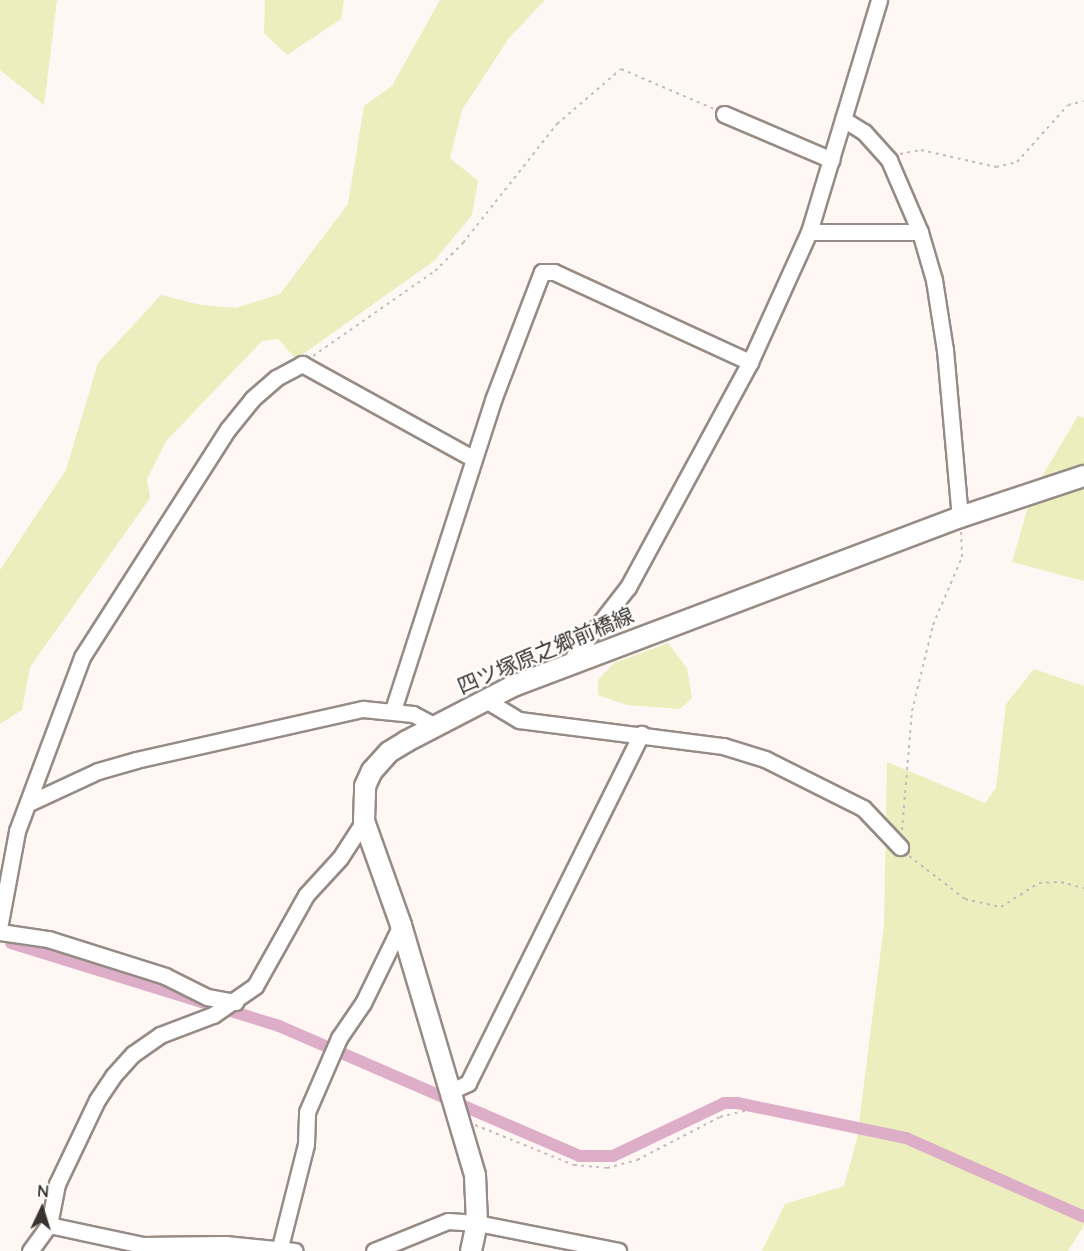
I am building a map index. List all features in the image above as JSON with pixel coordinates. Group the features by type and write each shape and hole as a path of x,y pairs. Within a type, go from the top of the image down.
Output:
{"main road":[{"name":"四ツ塚原之郷前橋線","path":"471,1251 477,1222 475,1175 401,925 364,821 365,786 372,771 389,752 434,725 484,699 569,663 960,517 1084,476"}],"street":[{"path":"569,663 627,587 750,363 809,232 879,0"},
{"path":"724,114 832,160"},
{"path":"843,119 864,132 889,159 920,232 934,280 945,350 960,517"},
{"path":"809,232 920,232"},
{"path":"393,710 474,459 542,272 554,272 750,363"},
{"path":"0,924 17,831 29,803 65,693 82,657 228,429 276,378 302,364 474,459"},
{"path":"484,699 519,720 723,746 765,759 863,808 900,847"},
{"path":"29,803 98,771 136,760 363,709 393,710 434,725"},
{"path":"454,1103 468,1083 641,734"},
{"path":"30,1251 48,1225 57,1184 97,1100 113,1076 133,1054 160,1035 213,1015 236,1002 255,986 306,895 340,858 364,821"},
{"path":"48,1225 142,1245 285,1250 306,1144 307,1112 339,1038 363,1003 401,925"},
{"path":"0,932 48,939 165,976 207,997 236,1002"},
{"path":"374,1251 441,1222 477,1222 618,1251"}],"path":[{"path":"302,364 435,271 464,243 556,124 621,69 724,114"},
{"path":"889,159 921,150 982,166 1017,162 1068,105 1084,101"},
{"path":"960,517 962,557 933,625 912,711 900,847 923,870 965,900 1001,907 1039,883 1061,882 1084,888"},
{"path":"454,1103 574,1166 607,1168 637,1160 720,1117 748,1110"}],"green space":[{"path":"0,0 57,0 44,105 0,70"},
{"path":"265,0 344,0 341,19 287,55 264,33"},
{"path":"440,0 545,0 509,38 462,110 450,158 478,181 472,215 434,261 296,359 278,339 262,341 166,441 147,479 150,498 30,667 22,710 0,724 0,570 66,470 98,363 161,295 201,305 236,308 280,294 348,204 364,106 392,86"},
{"path":"1078,416 1084,418 1084,581 1012,562 1032,493"},
{"path":"668,643 687,668 692,698 680,709 627,705 598,695 598,680 614,663"},
{"path":"1034,669 1084,686 1084,1225 1068,1251 762,1251 785,1204 844,1186 857,1139 884,925 887,762 985,803 996,788 1006,704"}],"waterway":[{"path":"11,943 279,1026 579,1156 613,1156 724,1103 737,1103 906,1138 1084,1217"}]}
